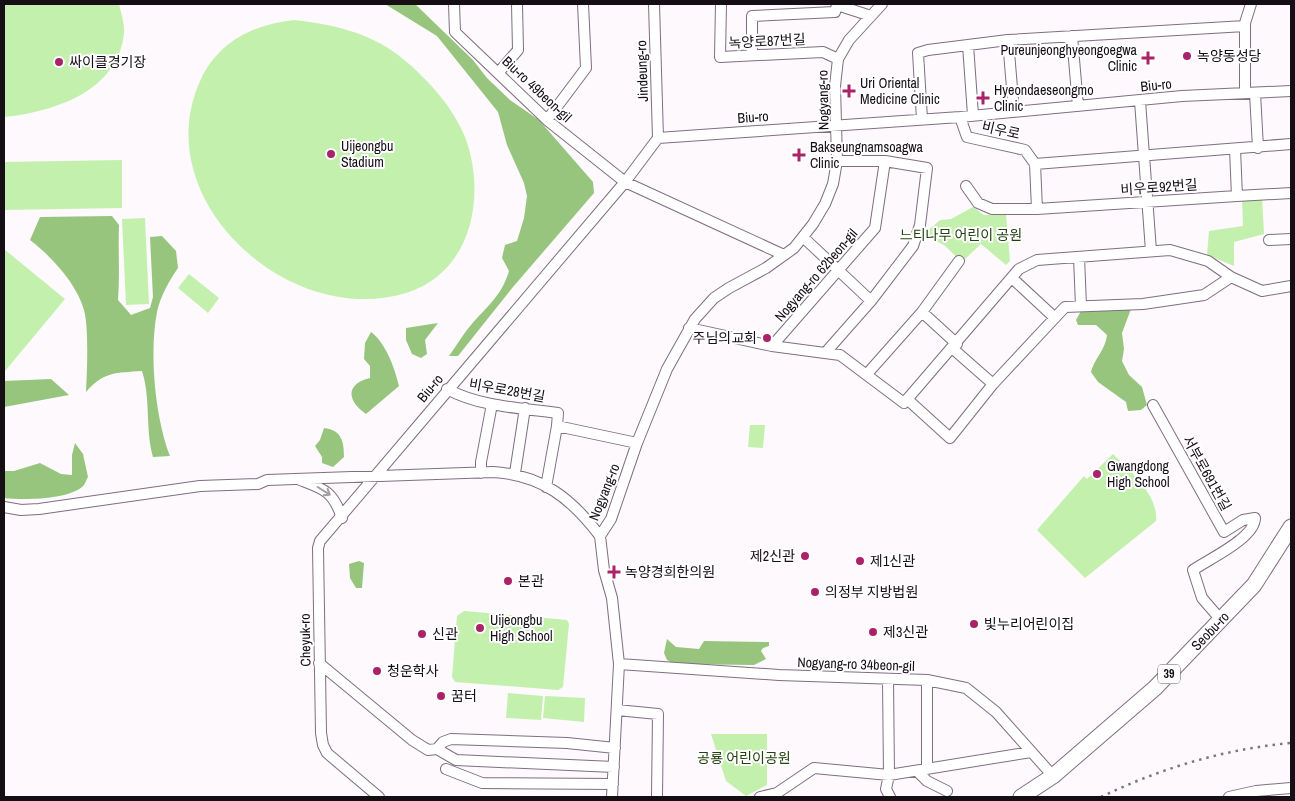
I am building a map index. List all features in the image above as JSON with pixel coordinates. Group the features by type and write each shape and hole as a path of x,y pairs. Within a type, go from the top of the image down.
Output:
{"main road":[{"name":"Seobu-ro","path":"1021,797 1053,776 1155,688 1254,585 1291,527"}],"street":[{"name":"Biu-ro 49beon-gil","path":"454,4 455,32 499,72 547,120 625,182"},
{"path":"499,72 518,50 517,4"},
{"path":"547,120 586,68 583,4"},
{"name":"Jindeung-ro","path":"654,4 658,138"},
{"name":"녹양로87번길","path":"722,4 720,57 823,52 838,59"},
{"path":"752,55 752,16 836,12 837,4 870,16"},
{"name":"Nogyang-ro","path":"612,797 619,664 612,598 604,570 600,536 611,519 637,443 667,369 689,328 714,298 784,255 804,238 825,204 833,184 837,161 835,86 838,59 849,40 882,4"},
{"path":"1251,4 1245,28 1250,93 1258,148"},
{"path":"922,119 918,53 968,44 1008,40 1245,28"},
{"path":"1072,36 1078,106"},
{"path":"1008,40 1014,112"},
{"path":"968,44 973,115"},
{"name":"Biu-ro","path":"374,477 625,182 658,138 960,117 1140,100 1291,91"},
{"path":"1140,100 1151,251"},
{"name":"비우로","path":"960,117 967,137 1019,147 1025,150 1035,164"},
{"path":"966,186 978,203 992,209 1037,209 1035,164 1291,144"},
{"path":"1234,149 1237,196"},
{"path":"826,352 871,301 913,246 920,225 927,168 885,161 837,161"},
{"name":"Nogyang-ro 62beon-gil","path":"772,346 875,228 885,161"},
{"path":"625,182 784,255"},
{"name":"비우로92번길","path":"1037,209 1291,193"},
{"path":"804,238 871,301"},
{"path":"1269,240 1291,239"},
{"path":"689,328 772,346 840,355 904,403 1019,269 1037,260 1170,250 1208,260 1248,286 1262,291 1291,286"},
{"path":"1079,257 1081,306"},
{"path":"867,374 922,312 959,262"},
{"path":"907,399 950,438 994,384 1065,307 1143,304 1204,295 1231,276"},
{"path":"1012,278 1055,318"},
{"path":"922,312 994,384"},
{"name":"비우로28번길","path":"447,389 462,397 492,404 558,413 557,426"},
{"path":"481,473 481,462 492,404"},
{"name":"서부로691번길","path":"1152,405 1224,532 1244,520 1255,518 1255,524 1245,537 1193,570 1202,598 1221,620"},
{"path":"514,473 525,408"},
{"path":"546,487 557,426 637,443"},
{"path":"4,507 21,510 39,509 200,486 258,484 267,480 294,478 514,473 559,493 577,507 600,536"},
{"name":"Cheyuk-ro","path":"374,477 342,518 320,541 318,548 319,663 323,745 327,752 380,797"},
{"path":"294,478 325,490 336,502 342,518"},
{"path":"319,663 412,740 428,750 437,749 456,760 614,767"},
{"name":"Nogyang-ro 34beon-gil","path":"619,664 779,675 927,680 966,688 996,712 1053,776"},
{"path":"888,679 889,776 886,789 890,797"},
{"path":"927,680 923,770 926,781 947,791"},
{"path":"617,710 658,714 657,797"},
{"path":"437,749 443,742 451,740 567,743 615,748"},
{"path":"760,797 777,793 814,768 889,776 1031,752"},
{"path":"446,769 482,783 613,784"},
{"path":"1228,797 1256,790 1291,788"}],"green space":[{"name":"싸이클경기장","path":"4,4 119,4 124,34 119,54 109,71 96,84 80,95 62,104 42,110 4,117"},
{"path":"385,4 415,4 473,60 487,78 510,100 539,120 593,182 594,193 513,287 458,356 449,356 470,326 501,290 505,281 509,271 502,258 505,245 517,241 524,218 527,196 524,183 507,145 498,112 437,36"},
{"name":"Uijeongbu Stadium","path":"294,20 349,30 386,47 408,63 428,82 453,114 459,125 465,137 471,160 474,183 473,207 469,229 459,250 446,268 428,283 406,293 361,299 316,291 275,272 238,244 210,208 193,168 189,124 201,79 218,54 240,37 252,30"},
{"path":"122,160 122,208 4,210 4,162"},
{"path":"1262,196 1264,234 1234,242 1234,266 1207,255 1209,231 1243,226 1242,198"},
{"name":"느티나무 어린이 공원","path":"973,207 984,215 1006,214 1010,261 1006,265 981,244 962,262 944,245 923,235 940,220 951,219"},
{"path":"112,216 119,225 118,300 131,315 150,308 153,297 150,237 162,236 176,251 178,268 165,289 158,306 154,346 157,404 170,456 153,457 149,436 145,382 142,371 111,374 99,380 86,392 87,328 81,300 62,271 30,240 40,217"},
{"path":"145,218 149,304 126,305 122,219"},
{"path":"4,249 65,299 5,371 4,370"},
{"path":"189,274 219,298 208,313 178,288"},
{"path":"1131,309 1122,333 1124,349 1122,361 1129,375 1142,387 1147,405 1141,410 1128,411 1126,402 1098,382 1091,372 1107,335 1096,325 1078,325 1076,320 1081,311"},
{"path":"438,323 425,340 427,354 421,358 412,354 406,340 406,328"},
{"path":"371,332 385,349 399,386 366,414 355,404 352,393 356,384 370,378 370,366 364,359 365,343"},
{"path":"51,379 69,395 4,407 4,381"},
{"path":"750,425 765,425 763,448 748,447"},
{"path":"324,428 335,431 341,438 343,446 344,457 333,467 322,463 322,457 315,446 320,440"},
{"path":"75,443 83,454 88,477 82,487 55,497 33,499 4,498 4,471 14,471 40,463 61,474 72,475 72,455"},
{"path":"1113,454 1135,476 1148,493 1156,512 1156,521 1085,578 1037,530 1084,476 1087,479"},
{"path":"359,561 364,563 362,588 356,588 350,578 349,564"},
{"path":"464,611 567,620 569,624 563,687 558,690 455,682 452,677 457,616"},
{"path":"667,639 676,647 699,649 704,641 769,642 769,646 761,651 766,659 754,665 675,664 667,660 664,653"},
{"path":"508,693 543,696 541,720 506,718"},
{"path":"545,696 585,698 584,722 543,718"},
{"name":"공룡 어린이공원","path":"711,734 767,734 767,785 746,796 726,781"}],"railway":[{"path":"1101,797 1147,777 1194,761 1242,750 1291,743"}],"place":[{"name":"녹양동성당","path":"1187,56"},
{"name":"Pureunjeonghyeongoegwa Clinic","path":"1148,58"},
{"name":"싸이클경기장","path":"59,62"},
{"name":"Uri Oriental Medicine Clinic","path":"849,91"},
{"name":"Hyeondaeseongmo Clinic","path":"983,98"},
{"name":"Uijeongbu Stadium","path":"331,154"},
{"name":"Bakseungnamsoagwa Clinic","path":"799,155"},
{"name":"주님의교회","path":"767,338"},
{"name":"Gwangdong High School","path":"1097,474"},
{"name":"제2신관","path":"805,556"},
{"name":"제1신관","path":"860,561"},
{"name":"녹양경희한의원","path":"614,572"},
{"name":"본관","path":"508,581"},
{"name":"의정부 지방법원","path":"815,592"},
{"name":"빛누리어린이집","path":"974,624"},
{"name":"Uijeongbu High School","path":"480,628"},
{"name":"제3신관","path":"873,632"},
{"name":"신관","path":"422,634"},
{"name":"청운학사","path":"377,671"},
{"name":"꿈터","path":"441,696"}]}
